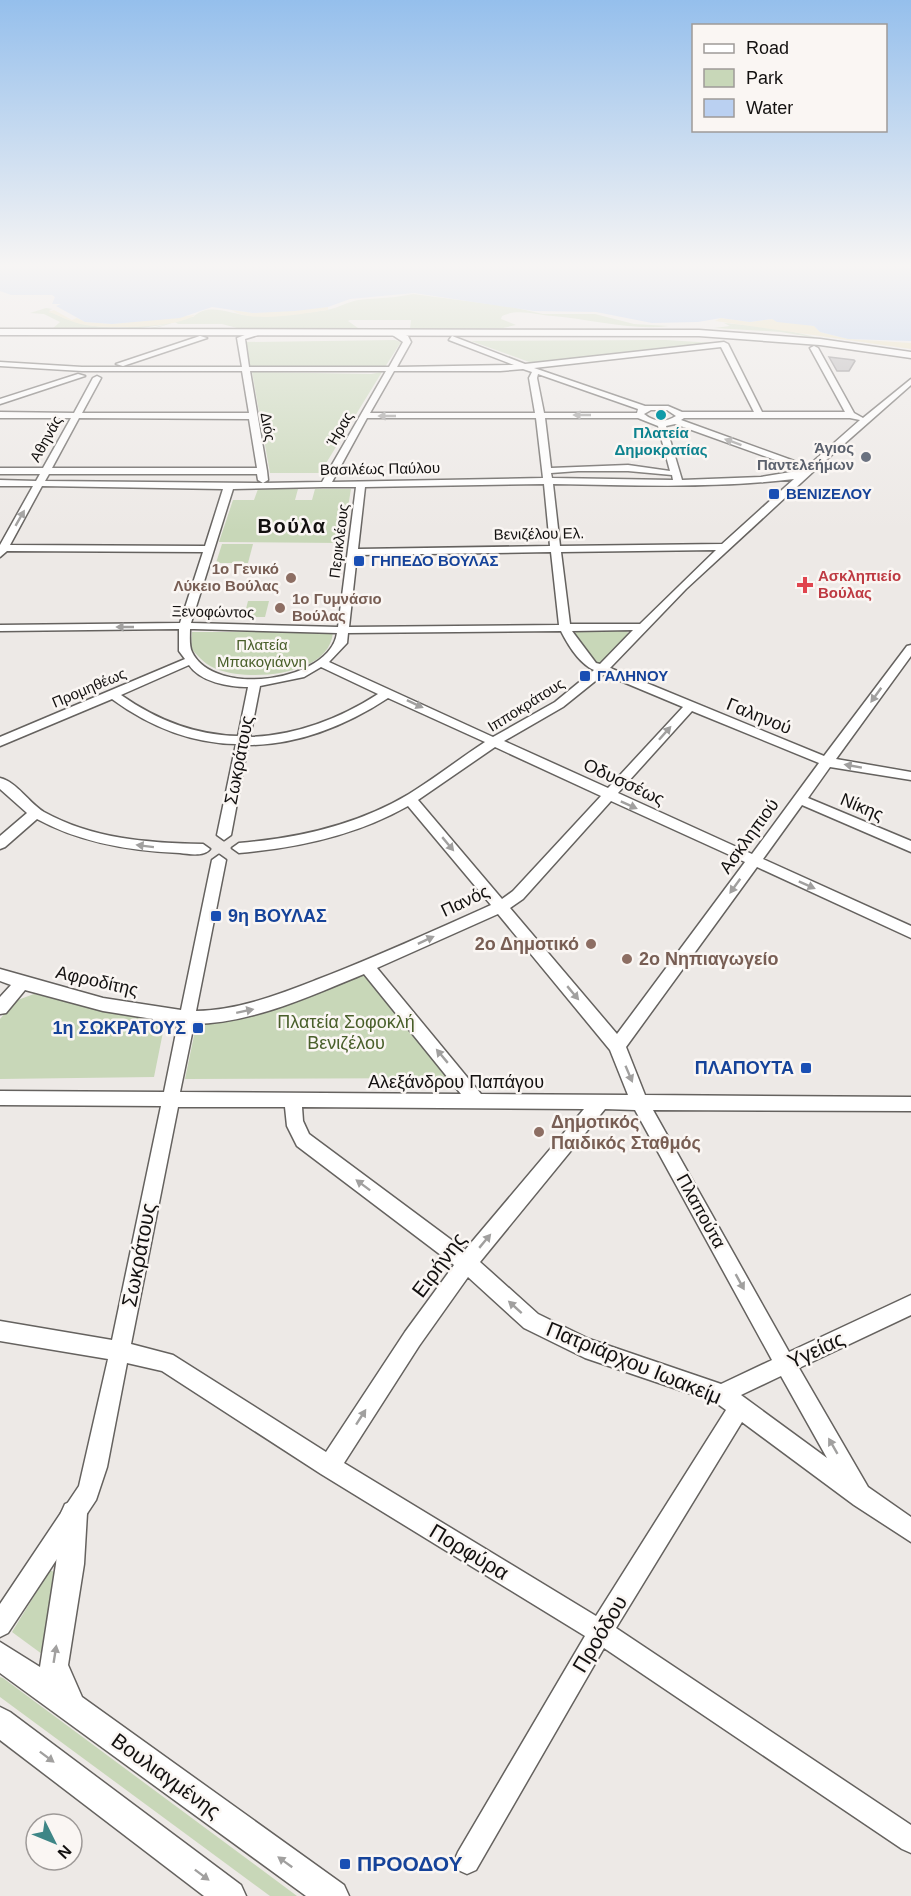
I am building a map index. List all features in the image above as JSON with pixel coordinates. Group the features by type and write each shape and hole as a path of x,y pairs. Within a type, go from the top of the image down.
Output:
{"highway":[{"path":"860,353 907,359"},
{"path":"875,353 907,359"}],"main road":[{"path":"73,1708 60,1687 54,1665 70,1564 75,1513"},
{"name":"Βουλιαγμένης","path":"0,1656 333,1896"},
{"path":"0,1722 230,1896"}],"street":[{"name":"Αθηνάς","path":"1,550 97,378 105,375 110,369 157,353"},
{"name":"Διός","path":"243,353 265,485"},
{"name":"Ήρας","path":"325,485 400,353"},
{"path":"493,353 643,412 650,421 661,423 678,418 759,415 851,415 865,419"},
{"path":"0,402 82,373 110,369 500,369 532,368 640,353"},
{"path":"731,353 759,415"},
{"path":"817,353 851,415"},
{"path":"0,364 82,373 97,378"},
{"path":"532,368 540,415 566,627 571,640 600,671"},
{"path":"364,416 540,415 643,412 668,408 678,418 805,472 911,381"},
{"path":"0,415 252,416"},
{"path":"661,423 677,478"},
{"path":"0,471 162,469 262,471"},
{"name":"Βασιλέως Παύλου","path":"0,483 361,485 547,476 761,480 805,472"},
{"name":"Ιπποκράτους","path":"239,848 265,845 334,830 410,799 496,741 562,703 600,671 641,627 805,472"},
{"name":"Βασιλέως Παύλου","path":"761,480 784,490"},
{"name":"Περικλέους","path":"254,685 297,677 323,663 336,650 344,630 361,485"},
{"path":"229,486 184,626 182,644 190,661 218,678 254,685"},
{"name":"Βενιζέλου Ελ.","path":"353,552 726,547"},
{"path":"1,550 207,549"},
{"name":"Ξενοφώντος","path":"0,628 184,626 344,630 641,627"},
{"name":"Ασκληπιού","path":"617,1046 911,648"},
{"name":"Προμηθέως","path":"0,742 190,661"},
{"name":"Οδυσσέως","path":"323,663 911,932"},
{"name":"Γαληνού","path":"600,671 827,762 911,776"},
{"name":"Σωκράτους","path":"224,835 254,685"},
{"path":"113,694 137,713 180,733 206,739 243,741 314,730 343,720 389,692"},
{"name":"Πανός","path":"187,1017 226,1015 262,1007 367,967 500,907 518,895 689,708"},
{"path":"0,782 36,813 63,826 118,842 167,848 203,849"},
{"name":"Πλαπούτα","path":"410,799 617,1046 640,1103 862,1497"},
{"name":"Νίκης","path":"799,800 911,848"},
{"path":"0,844 36,813"},
{"path":"224,835 237,840 239,848 234,855 219,861 207,857 203,849 210,839 224,835"},
{"name":"Σωκράτους","path":"0,1625 75,1513 87,1492 96,1467 219,861"},
{"path":"367,967 478,1102"},
{"name":"Αφροδίτης","path":"0,975 75,998 187,1017"},
{"path":"0,1008 22,983"},
{"name":"Αλεξάνδρου Παπάγου","path":"0,1098 911,1104"},
{"name":"Πατριάρχου Ιωακείμ","path":"295,1100 292,1118 295,1130 303,1140 466,1263 531,1321 585,1348 729,1401 911,1531"},
{"name":"Ειρήνης","path":"329,1466 412,1339 466,1263 601,1102"},
{"name":"Υγείας","path":"729,1401 785,1364 911,1305"},
{"name":"Πορφύρα","path":"0,1331 120,1351 166,1362 329,1466 600,1632 911,1840"},
{"name":"Προόδου","path":"467,1861 600,1632 729,1401"}],"green space":[{"path":"248,353 394,353 385,367 250,368"},
{"path":"506,353 619,353 532,363"},
{"path":"252,372 371,374 382,372 320,473 270,473"},
{"path":"258,489 298,489 295,500 312,500 315,489 351,489 342,543 219,542 233,500 254,500"},
{"path":"222,544 253,544 248,563 216,563"},
{"path":"248,601 269,601 265,617 244,617"},
{"path":"576,631 626,631 630,634 600,664 575,636"},
{"name":"Πλατεία Μπακογιάννη","path":"192,632 333,632 329,647 318,658 304,666 287,672 250,675 219,670 207,664 191,648"},
{"name":"Πλατεία Σοφοκλή Βενιζέλου","path":"364,975 451,1078 185,1079 196,1026 287,1003"},
{"path":"34,994 100,1009 166,1017 154,1077 0,1079 0,1019 15,1001"},
{"path":"50,1570 56,1573 42,1654 12,1632"},
{"path":"0,1677 297,1896 270,1896 0,1697"}],"building":[{"path":"829,357 855,361 849,371 837,371"}],"place":[{"name":"Πλατεία Δημοκρατίας","path":"661,415"},
{"name":"Άγιος Παντελεήμων","path":"866,457"},
{"name":"ΒΕΝΙΖΕΛΟΥ","path":"774,494"},
{"name":"ΓΗΠΕΔΟ ΒΟΥΛΑΣ","path":"359,561"},
{"name":"1ο Γενικό Λύκειο Βούλας","path":"291,578"},
{"name":"Ασκληπιείο Βούλας","path":"805,585"},
{"name":"1ο Γυμνάσιο Βούλας","path":"280,608"},
{"name":"ΓΑΛΗΝΟΥ","path":"585,676"},
{"name":"9η ΒΟΥΛΑΣ","path":"216,916"},
{"name":"2ο Δημοτικό","path":"591,944"},
{"name":"2ο Νηπιαγωγείο","path":"627,959"},
{"name":"1η ΣΩΚΡΑΤΟΥΣ","path":"198,1028"},
{"name":"ΠΛΑΠΟΥΤΑ","path":"806,1068"},
{"name":"Δημοτικός Παιδικός Σταθμός","path":"539,1132"},
{"name":"ΠΡΟΟΔΟΥ","path":"345,1864"}],"district":[{"name":"Βούλα","path":"292,526"}]}
